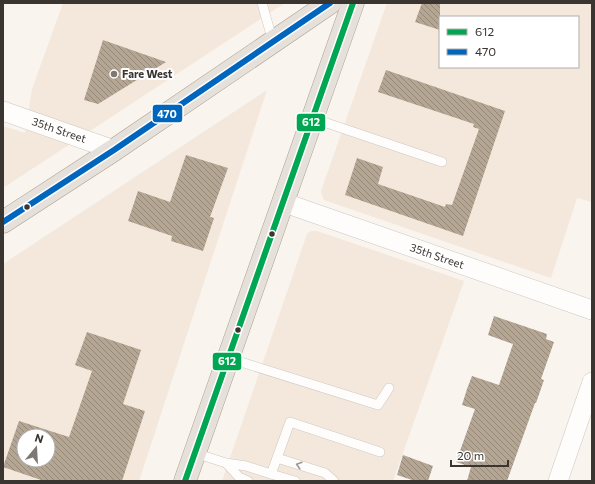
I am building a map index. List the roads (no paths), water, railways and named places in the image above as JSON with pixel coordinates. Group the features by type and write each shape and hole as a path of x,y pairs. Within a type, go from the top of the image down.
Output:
{"main road":[{"path":"3,222 114,150 330,3"},
{"path":"185,481 353,3"}],"street":[{"name":"35th Street","path":"3,111 114,150"},
{"name":"35th Street","path":"282,202 592,310"},
{"path":"558,481 592,382"}],"lane":[{"path":"262,3 273,42"},
{"path":"312,118 442,162"},
{"path":"228,358 378,405 389,388"},
{"path":"271,474 290,422 380,452"},
{"path":"195,454 226,463 246,466 295,481"},
{"path":"277,458 325,473 334,481"},
{"path":"226,463 239,477 248,481"}],"place":[{"name":"Fare West","path":"114,74"}]}
